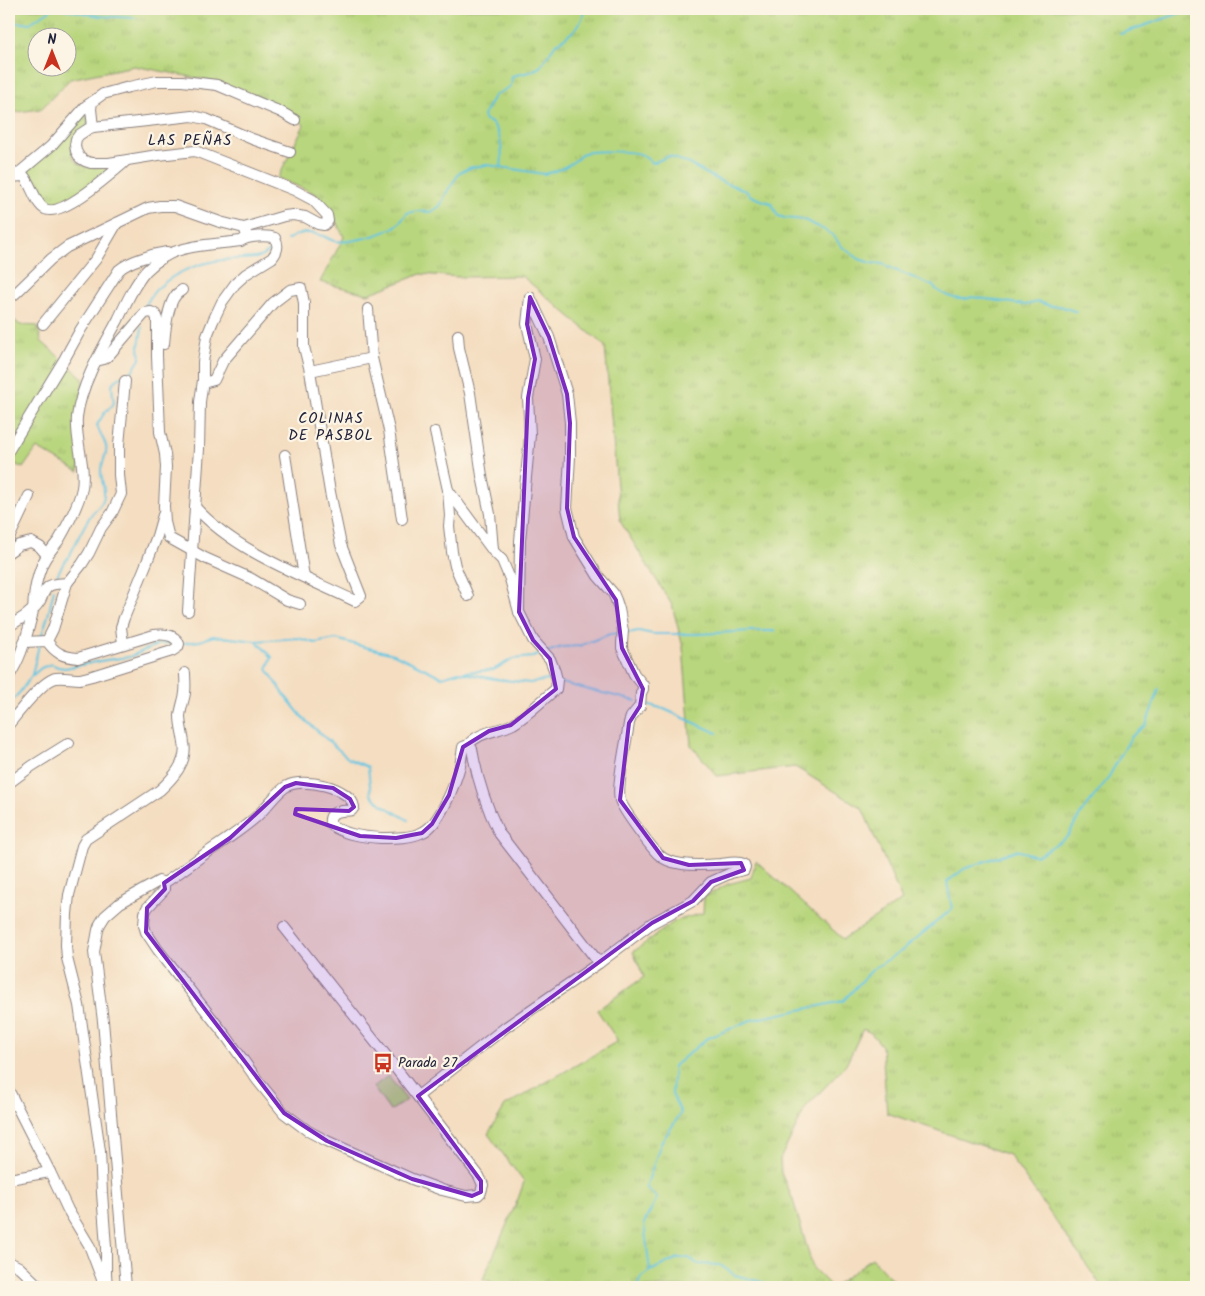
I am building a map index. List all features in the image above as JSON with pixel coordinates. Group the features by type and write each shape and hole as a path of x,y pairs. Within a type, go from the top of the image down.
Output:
{"street":[{"path":"12,177 51,146 86,106 103,94 129,86 157,81 217,85 281,112 295,120"},
{"path":"92,102 93,127"},
{"path":"34,610 34,598 38,579 47,555 65,528 82,492 83,476 77,420 85,388 96,361 128,298 141,278 154,264 165,256 190,248 241,241 245,232 284,216 293,215 318,224 324,224 328,221 328,215 313,200 294,190 195,151 109,163 91,163 80,158 76,151 76,139 93,127 192,116 206,119 252,139 290,152"},
{"path":"12,177 24,176 40,204 45,209 53,210 66,206 101,182 126,160"},
{"path":"9,299 51,259 67,247 148,208 169,205 260,237 270,236 275,238 278,249 272,258 240,279 222,302 207,336 200,402 199,449 188,611"},
{"path":"43,324 96,260 118,222"},
{"path":"9,450 119,270 127,264 160,253 175,252"},
{"path":"195,507 227,536 267,560 355,601 362,596 341,545 330,492 310,371 304,347 304,304 301,288 290,290 273,302 223,361 214,380 202,383"},
{"path":"158,372 163,358 165,328 172,303 176,295 182,290"},
{"path":"418,1096 506,1028 599,963 652,923 693,901 711,882 744,870 745,867 744,864 738,862 704,865 681,864 663,858 651,845 620,800 621,774 629,723 631,717 640,706 643,689 622,648 623,631 619,608 613,593 598,576 574,536 567,508 570,423 567,394 549,337 530,297 527,324 535,359 528,398 530,435 520,541 519,612"},
{"path":"368,310 372,358 389,430 402,519"},
{"path":"96,361 104,359 109,355 145,313 151,312 154,314 157,319 160,432 166,454 164,506 157,536 121,627 123,644"},
{"path":"458,334 459,348 470,393 482,476 490,514 494,551"},
{"path":"310,371 372,358"},
{"path":"47,641 53,629 67,582 89,553 101,528 112,513 120,494 119,445 125,382"},
{"path":"436,432 448,490 452,552 468,596"},
{"path":"285,455 304,577"},
{"path":"164,883 230,838 259,814 285,787 296,783 325,785 350,798 354,807 352,810 336,812 329,819 330,824 336,828 372,838 410,837 422,833 432,824 443,809 457,777 464,748 471,741 489,731 511,725 556,689 557,680 550,659 533,640 519,612 510,579 502,560 448,490"},
{"path":"9,538 29,496"},
{"path":"164,506 169,538 205,558 250,578 287,600 300,604"},
{"path":"9,552 19,545 32,542 47,555"},
{"path":"9,676 18,661 34,610 46,588 49,585 67,582"},
{"path":"9,626 34,610"},
{"path":"9,724 41,688 53,678 79,679 92,676 172,652 179,644 176,639 164,634 154,634 78,658 72,658 57,653 47,641"},
{"path":"24,642 47,641"},
{"path":"106,1287 106,1247 100,1151 79,1005 67,958 69,894 83,842 160,790 168,783 181,765 185,744 180,715 185,693 185,673"},
{"path":"9,783 69,743"},
{"path":"467,746 470,746 472,749 488,812 499,833 599,963"},
{"path":"126,1287 114,1135 94,952 100,924 112,909 155,882 164,883"},
{"path":"164,883 164,890 147,908 145,913 144,925 146,932 284,1113 308,1131 327,1141 412,1179 466,1196 478,1195 483,1189 481,1180 418,1096 284,927"},
{"path":"9,1090 68,1210 89,1246 106,1287"},
{"path":"9,1179 50,1172"},
{"path":"9,1262 19,1266 40,1287"}],"highlighted area":[{"path":"530,297 549,337 567,394 570,423 567,508 574,537 616,600 622,648 643,689 640,706 629,723 620,800 663,858 689,865 741,863 744,870 711,882 693,901 652,923 418,1096 481,1181 481,1192 472,1196 412,1179 327,1141 284,1113 146,932 147,908 165,889 164,883 230,838 285,787 296,783 333,788 350,799 354,807 349,811 296,809 295,814 360,836 396,838 422,833 432,824 449,795 463,747 489,731 511,725 556,689 550,659 533,640 519,612 528,398 535,359 527,324"}],"green space":[{"path":"9,9 120,9 142,11 142,9 1196,9 1196,1287 1102,1287 1009,1155 887,1113 882,1046 871,1033 863,1029 846,1065 806,1107 780,1159 781,1173 793,1200 813,1268 832,1287 507,1287 483,1279 524,1182 488,1134 505,1106 618,1041 597,1010 644,977 633,952 675,921 703,913 704,897 728,884 751,878 756,861 843,939 902,900 862,808 795,767 717,776 691,745 683,647 672,605 620,521 605,346 522,276 459,277 421,274 368,294 320,282 344,237 330,210 316,194 278,178 304,125 297,117 213,81 134,66 78,77 78,28 28,28 28,78 75,78 70,79 41,109 9,113"},
{"path":"87,109 88,125 71,148 73,158 83,166 88,167 117,165 99,182 60,205 52,206 45,203 27,172"},
{"path":"9,316 20,325 38,326 41,341 83,378 79,472 37,448 23,468 9,461"},
{"path":"388,1076 407,1100 390,1111 373,1087"},
{"path":"872,1258 899,1287 833,1287"}],"waterway":[{"path":"9,23 30,23 52,9"},
{"path":"64,9 99,16 136,18"},
{"path":"501,168 502,155 498,133 495,127 485,120 483,116 494,96 511,86 512,76 530,72 540,67 555,45 577,27 585,9"},
{"path":"1120,34 1192,9"},
{"path":"287,240 296,235 313,233 341,242 385,232 398,224 407,213 418,211 430,212 440,206 460,172 472,167 488,165 544,174 565,167 582,154 601,151 628,152 640,154 653,163 669,156 687,163 724,183 746,191 751,196 771,203 778,216 804,220 819,227 833,235 841,246 859,259 883,264 933,286 952,297 961,299 972,297 1025,305 1038,302 1051,306 1060,306 1077,312"},
{"path":"144,308 157,289 184,271 214,261 250,259 266,254 271,250"},
{"path":"56,580 85,524 103,500 104,492 101,469 106,449 97,425 105,412 114,403 113,382 133,370 140,359 139,346 142,327"},
{"path":"41,637 54,589"},
{"path":"627,633 639,631 653,634 700,634 774,631"},
{"path":"547,652 562,647 579,646 610,634 620,633"},
{"path":"184,643 200,641 213,636 256,641 298,638 315,643 336,639 394,654 442,677 459,672 530,683 547,680 554,681"},
{"path":"256,641 272,657 267,669 303,718 349,759 368,767 371,795 384,806 408,820"},
{"path":"33,675 41,668 51,664 65,668 129,657 159,644 172,643"},
{"path":"9,704 32,675 39,645"},
{"path":"464,672 493,670 513,659 533,657 541,654"},
{"path":"561,683 636,701"},
{"path":"637,1287 641,1277 650,1271 644,1223 657,1198 646,1187 661,1143 681,1113 672,1094 674,1066 706,1039 751,1020 843,1001 873,969 900,952 952,909 947,882 964,869 1016,850 1037,856 1067,837 1082,812 1107,780 1131,737 1146,725 1159,689"},
{"path":"643,703 664,709 717,733"},
{"path":"650,1271 678,1258 689,1258 698,1264 720,1265 735,1275 774,1287"},
{"path":"9,1282 18,1287"}],"place":[{"name":"Parada 27","path":"383,1063"}],"district":[{"name":"LAS PEÑAS","path":"190,141"},
{"name":"COLINAS DE PASBOL","path":"331,428"}]}
